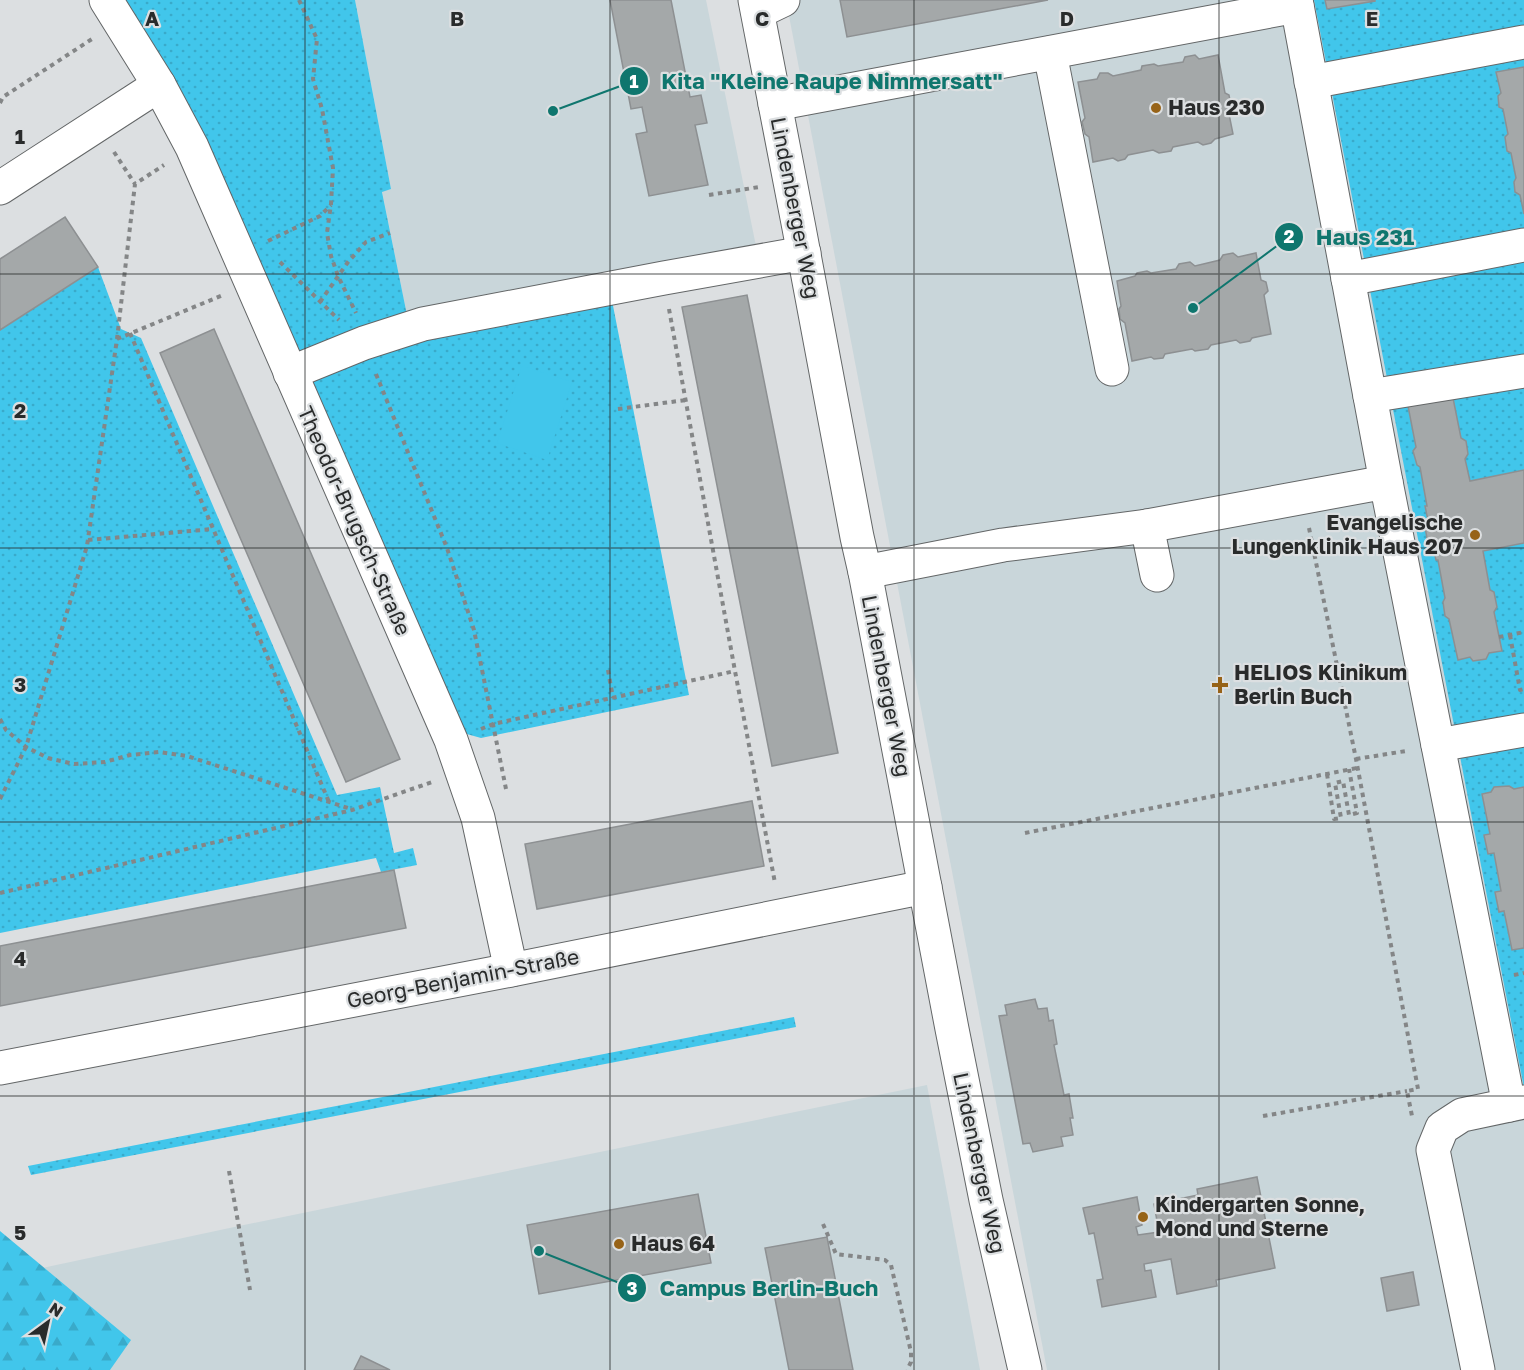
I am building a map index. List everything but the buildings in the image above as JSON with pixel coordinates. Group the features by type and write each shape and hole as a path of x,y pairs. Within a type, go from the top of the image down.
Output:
{"street":[{"path":"775,104 1050,53 1190,13 1297,3 1386,482 1438,745 1516,1104 1462,1115 1442,1128 1433,1150 1478,1370"},
{"name":"Lindenberger Weg","path":"765,4 775,104 854,525 984,1189 1025,1370"},
{"name":"Theodor-Brugsch-Straße","path":"113,10 159,85 192,147 451,740 478,818 511,970"},
{"path":"1311,81 1524,42"},
{"path":"1050,53 1112,369"},
{"path":"0,188 159,85"},
{"path":"1348,279 1524,245"},
{"path":"290,373 364,343 423,324 804,253"},
{"path":"1370,396 1524,371"},
{"path":"865,572 1003,545 1147,526 1386,482"},
{"path":"1147,526 1157,575"},
{"path":"1438,745 1524,730"},
{"name":"Georg-Benjamin-Straße","path":"0,1068 511,970 925,887"}],"path":[{"path":"299,0 317,39 313,80 322,109 333,168 327,233 331,256 357,316 364,343 447,549 474,630 507,797"},
{"path":"0,103 3,97 113,10"},
{"path":"0,799 26,747 88,540 117,339 135,184 192,147"},
{"path":"709,195 790,181"},
{"path":"265,242 320,216 331,204"},
{"path":"320,302 348,262 366,243 390,233"},
{"path":"279,260 364,343"},
{"path":"664,278 782,916"},
{"path":"117,339 251,284"},
{"path":"130,333 329,802"},
{"path":"618,409 686,400"},
{"path":"1263,1116 1418,1089 1356,759 1302,497"},
{"path":"88,540 213,529"},
{"path":"1499,637 1524,632"},
{"path":"1510,635 1520,690 1524,689"},
{"path":"608,670 613,698"},
{"path":"451,740 493,724 735,671"},
{"path":"0,719 6,730 26,747 48,758 74,764 105,762 130,755 159,752 188,756 352,810"},
{"path":"1356,759 1438,745"},
{"path":"1025,833 1357,768"},
{"path":"0,893 352,810 462,770"},
{"path":"1327,774 1334,819 1341,818 1335,783 1342,781 1349,815 1357,813 1349,770"},
{"path":"1407,1091 1413,1124"},
{"path":"229,1171 250,1290"},
{"path":"823,1224 836,1254 885,1260 891,1265 911,1352 911,1362 907,1370"}],"shaded area":[{"path":"355,0 706,0 757,251 408,320 382,191 391,189"},
{"name":"HELIOS Klinikum Berlin Buch","path":"786,0 1524,0 1524,1370 1047,1370"},
{"path":"927,1085 980,1370 0,1370 0,1277"}],"green space":[{"path":"118,0 355,0 391,189 382,192 408,320 608,280 689,695 481,738 456,731"},
{"path":"1314,0 1524,0 1524,1088"},
{"path":"98,267 121,329 141,338 337,795 380,787 394,853 413,848 417,865 381,872 376,858 0,933 0,330"},
{"path":"522,366 572,382 547,460 497,443"},
{"path":"794,1017 796,1027 31,1175 28,1166"},
{"path":"0,1231 131,1340 110,1370 0,1370"}],"place":[{"name":"Haus 230","path":"1156,108"},
{"name":"Kita \"Kleine Raupe Nimmersatt\"","path":"553,111"},
{"name":"Haus 231","path":"1193,308"},
{"name":"Evangelische Lungenklinik Haus 207","path":"1475,535"},
{"name":"HELIOS Klinikum Berlin Buch","path":"1220,685"},
{"name":"Kindergarten Sonne, Mond und Sterne","path":"1143,1217"},
{"name":"Haus 64","path":"619,1244"},
{"name":"Campus Berlin-Buch","path":"539,1251"}]}
